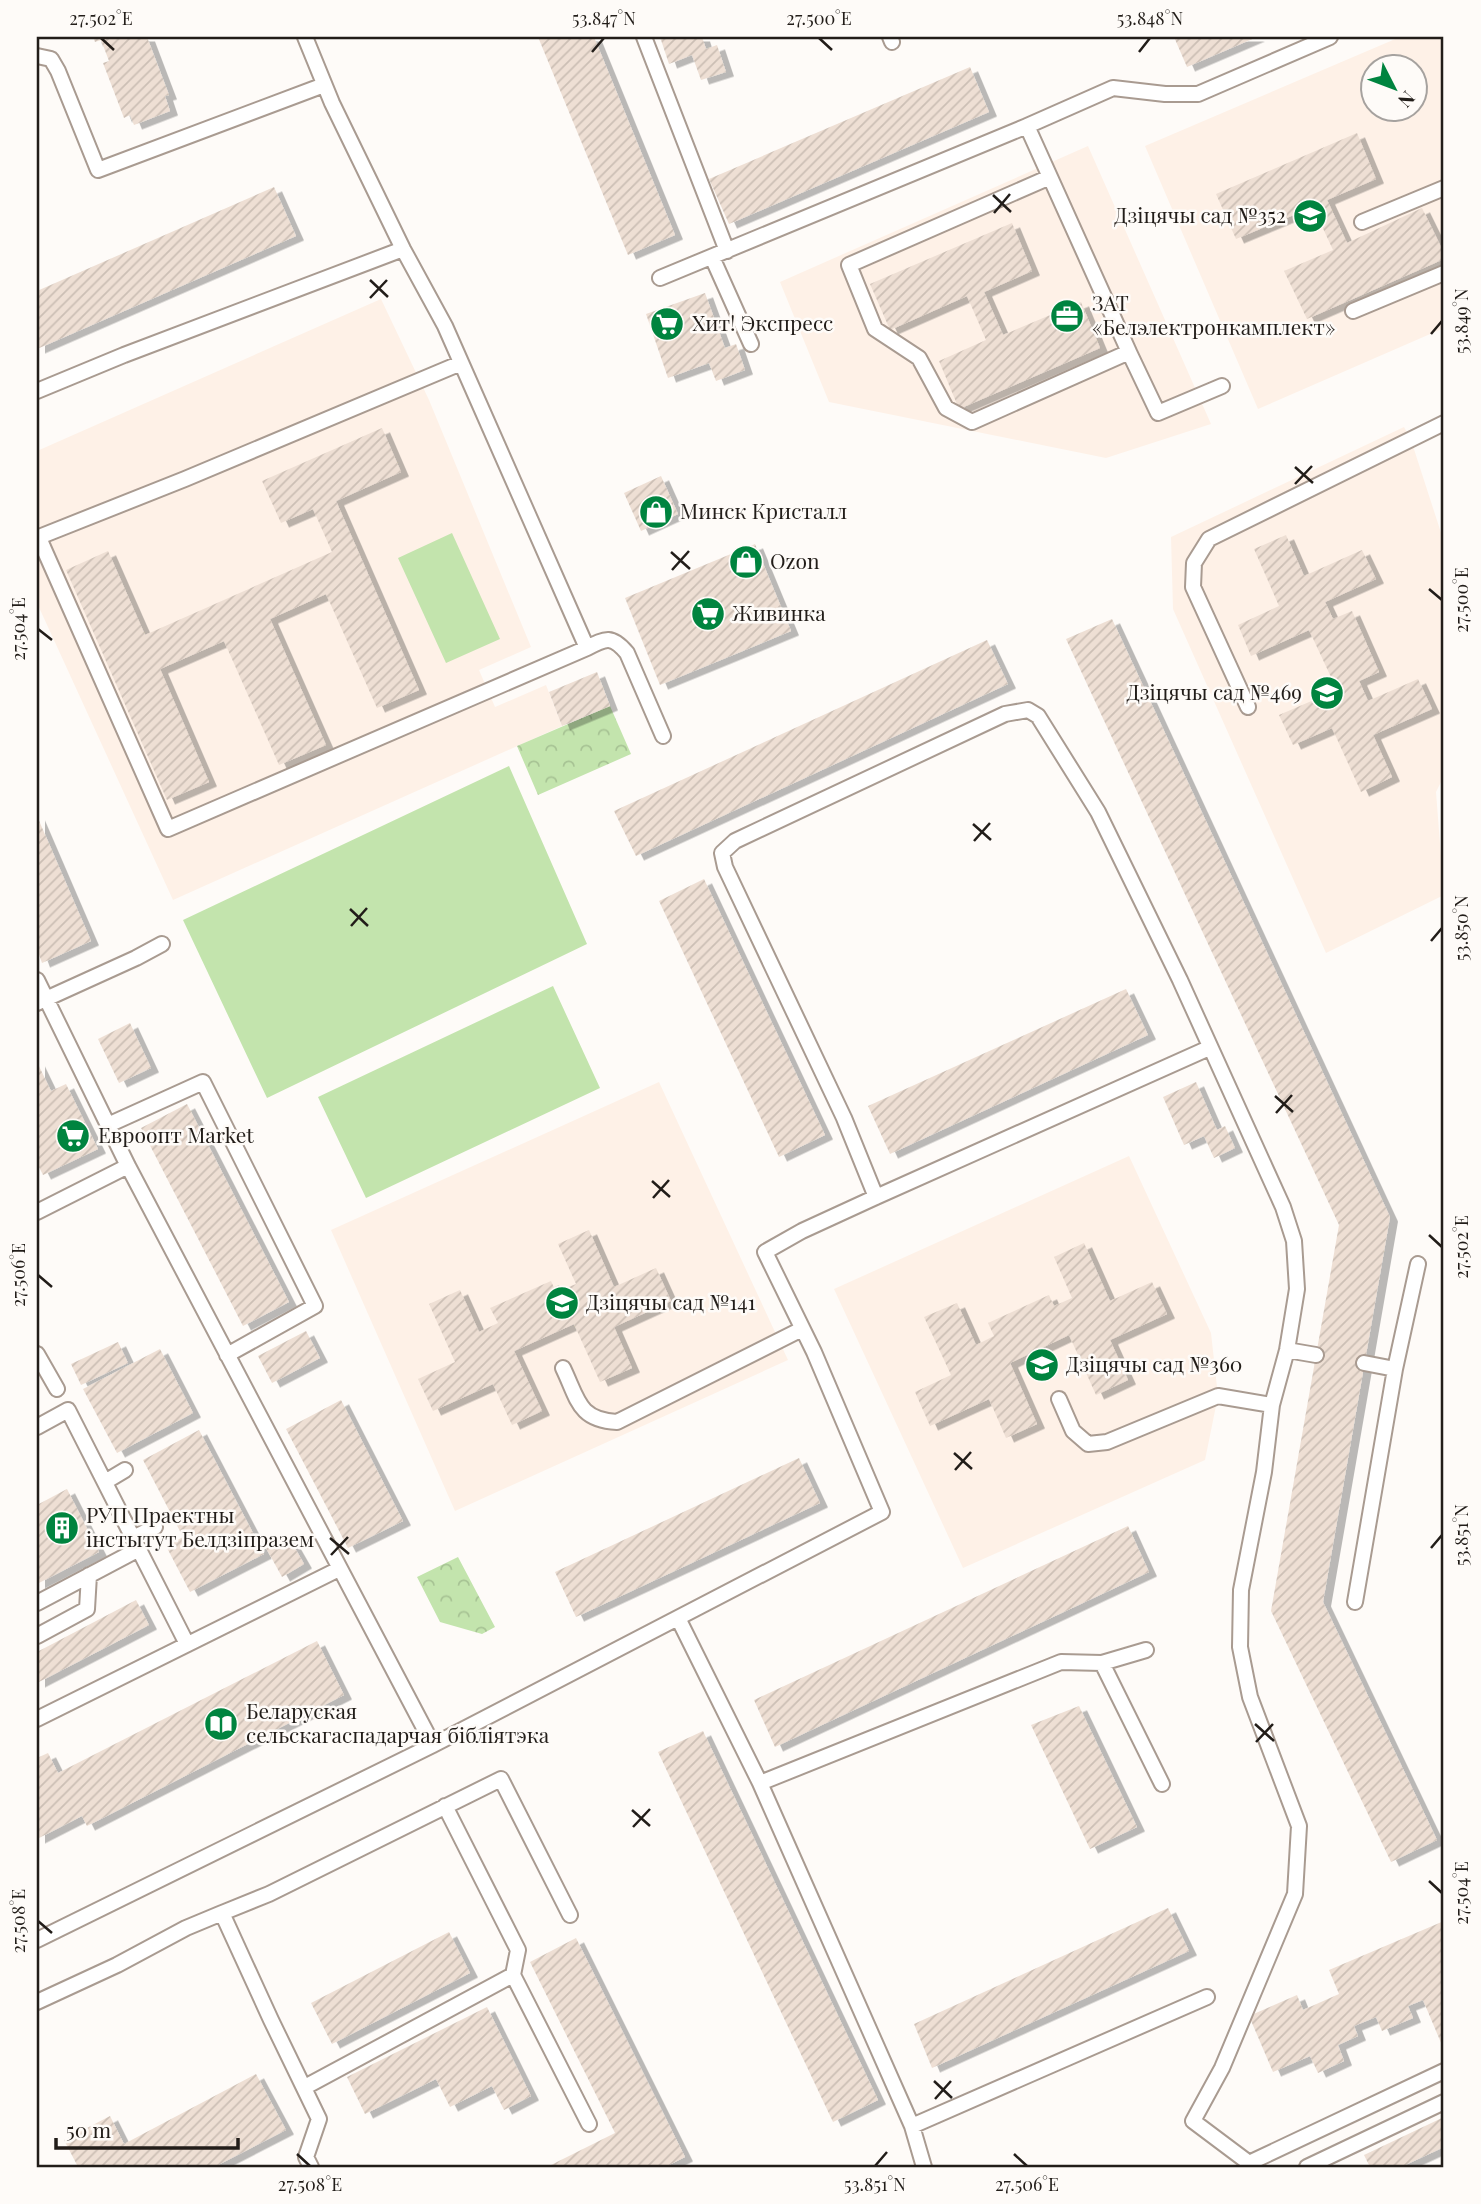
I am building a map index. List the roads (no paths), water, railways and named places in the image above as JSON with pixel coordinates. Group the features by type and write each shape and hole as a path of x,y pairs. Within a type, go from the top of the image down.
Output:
{"lane":[{"path":"304,37 402,249 445,326 587,648"},
{"path":"644,37 727,251"},
{"path":"660,278 1113,88 1165,94 1198,94 1330,37"},
{"path":"37,56 51,60 58,71 98,170 324,85"},
{"path":"1027,126 1158,414 1222,386"},
{"path":"1049,177 849,265 875,329 919,358 946,408 972,422 1129,352"},
{"path":"1362,222 1444,188"},
{"path":"37,391 402,249"},
{"path":"712,257 751,344"},
{"path":"1353,312 1444,273"},
{"path":"461,363 39,537 168,829 605,639 617,642 627,653 663,736"},
{"path":"1248,707 1193,587 1194,563 1209,539 1444,424"},
{"path":"876,1197 844,1118 725,867 722,853 735,841 1005,714 1028,710 1038,716 1098,812 1180,980 1283,1207 1294,1241 1297,1289 1287,1350 1272,1405 1264,1472 1241,1590 1240,1647 1250,1697 1299,1826 1295,1894 1222,2067 1193,2121 1250,2165 1444,2071"},
{"path":"41,1001 162,944"},
{"path":"37,980 41,1001 433,1745"},
{"path":"37,1940 433,1745 882,1512 802,1329 765,1252 802,1231 876,1197 1209,1048"},
{"path":"108,1125 203,1082 315,1306 227,1355"},
{"path":"37,1212 128,1166"},
{"path":"1354,1602 1395,1369 1418,1264"},
{"path":"563,1368 583,1410 600,1421 617,1422 802,1329"},
{"path":"1287,1350 1316,1355"},
{"path":"37,1354 57,1389"},
{"path":"1364,1363 1395,1369"},
{"path":"1059,1399 1073,1431 1088,1444 1107,1443 1218,1396 1272,1405"},
{"path":"37,1427 68,1410 187,1644"},
{"path":"105,1482 125,1469"},
{"path":"37,1602 89,1575 136,1544 155,1527"},
{"path":"37,1719 339,1569"},
{"path":"37,1636 87,1609 89,1575"},
{"path":"678,1618 760,1783 912,2126 924,2167"},
{"path":"760,1783 1061,1662 1102,1663 1146,1650"},
{"path":"1102,1663 1162,1784"},
{"path":"37,2002 117,1965 186,1928 269,1894 501,1779 570,1914"},
{"path":"445,1806 518,1950 513,1975 589,2124"},
{"path":"222,1913 319,2119 306,2157 311,2167"},
{"path":"305,2087 513,1975"},
{"path":"912,2126 1207,1997"},
{"path":"1307,2167 1444,2102"}],"place":[{"name":"Дзіцячы сад №352","path":"1310,216"},
{"name":"ЗАТ «Белэлектронкамплект»","path":"1067,316"},
{"name":"Хит! Экспресс","path":"667,324"},
{"name":"Минск Кристалл","path":"656,512"},
{"name":"Ozon","path":"746,562"},
{"name":"Живинка","path":"708,614"},
{"name":"Дзіцячы сад №469","path":"1327,693"},
{"name":"Евроопт Market","path":"73,1136"},
{"name":"Дзіцячы сад №141","path":"562,1303"},
{"name":"Дзіцячы сад №360","path":"1042,1365"},
{"name":"РУП Праектны інстытут Белдзіпразем","path":"62,1528"},
{"name":"Беларуская сельскагаспадарчая бібліятэка","path":"221,1724"}]}
